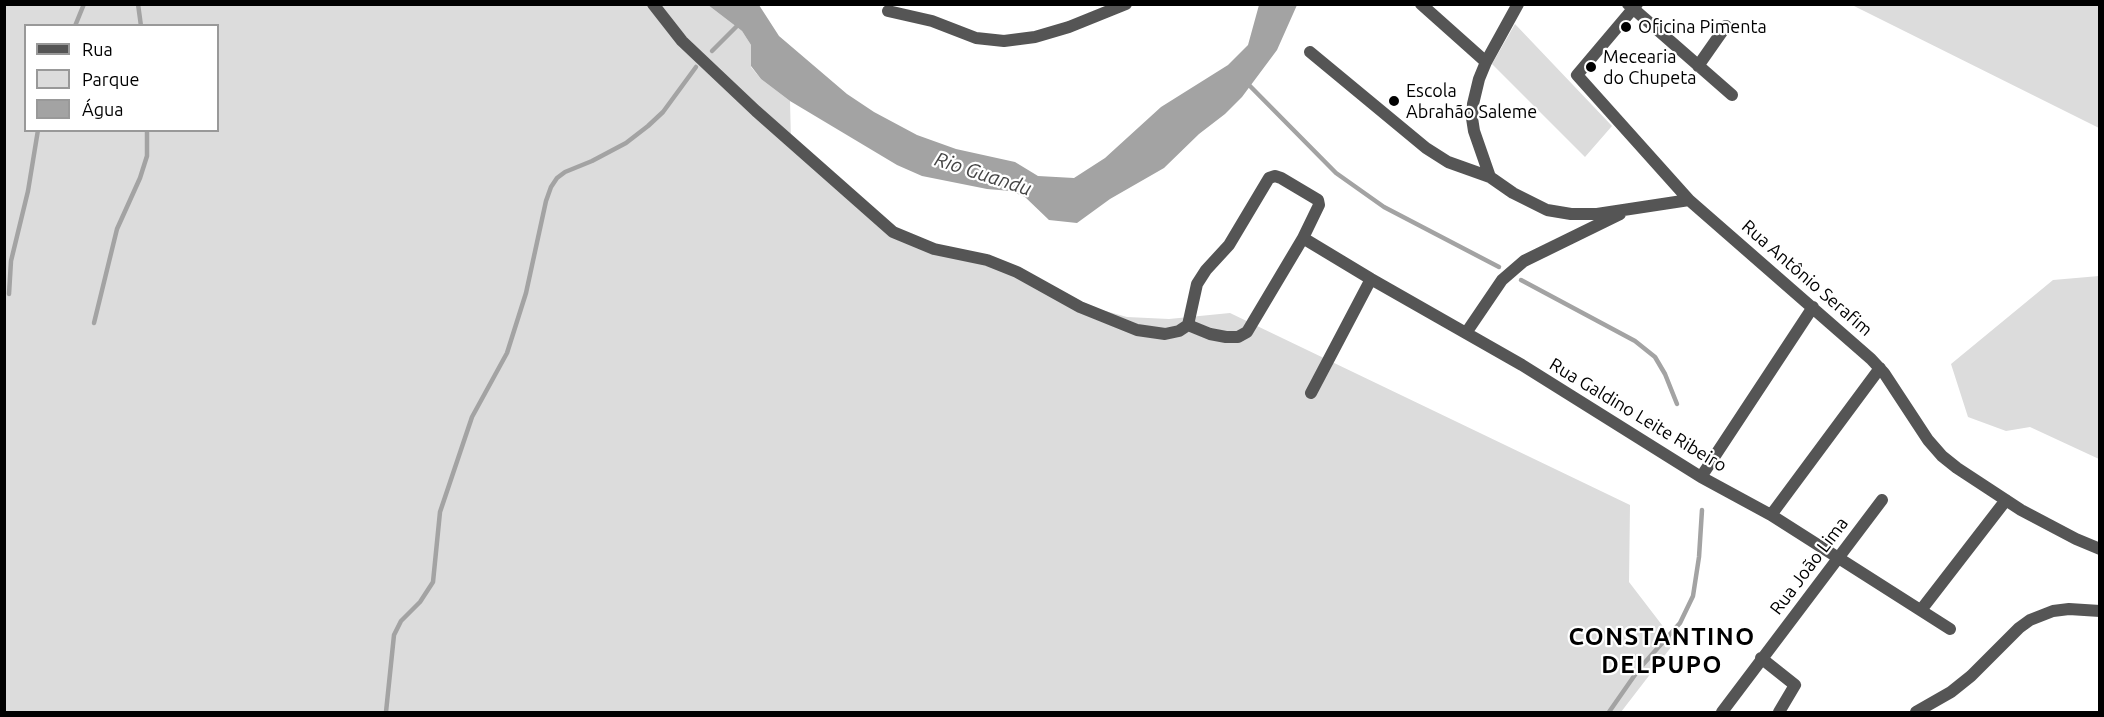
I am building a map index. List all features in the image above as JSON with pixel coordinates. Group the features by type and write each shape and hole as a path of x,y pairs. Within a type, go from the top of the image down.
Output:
{"street":[{"path":"653,4 690,49 893,232 934,249 987,260 1006,267 1040,283 1096,315 1137,330 1165,334 1188,326 1197,284 1206,270 1229,245 1271,177 1281,178 1318,200 1319,205 1303,238 1247,332 1238,337 1226,337 1188,326"},
{"path":"888,11 932,21 976,38 1004,41 1035,37 1069,27 1126,4"},
{"path":"1421,4 1486,62"},
{"path":"1490,177 1478,145 1472,117 1479,79 1518,4"},
{"path":"1633,6 1732,95"},
{"name":"Rua Antônio Serafim","path":"1633,6 1577,75 1689,200 1880,368 1928,440 1942,456 1962,473 2006,500 2076,539 2100,549"},
{"path":"1698,66 1726,26"},
{"path":"1310,52 1426,148 1448,162 1490,177 1513,193 1547,210 1597,214 1689,200"},
{"path":"1466,333 1502,280 1524,261 1629,210"},
{"name":"Rua Galdino Leite Ribeiro","path":"1303,238 1522,365 1701,477 1771,515 1950,629"},
{"path":"1311,393 1371,279"},
{"path":"1701,477 1813,307"},
{"path":"1771,515 1880,368"},
{"name":"Rua João Lima","path":"1722,712 1882,500"},
{"path":"1922,610 2006,500"},
{"path":"1916,712 1951,692 1971,676 2030,620 2042,614 2069,609 2100,611"},
{"path":"1761,658 1795,685 1779,712"}],"green space":[{"path":"4,5 708,5 742,31 751,45 751,67 761,79 790,101 791,141 901,239 990,264 1080,304 1127,317 1169,319 1230,313 1630,505 1629,582 1675,642 1621,712 5,712"},
{"path":"1852,5 2099,5 2099,128"},
{"path":"1515,24 1612,126 1585,157 1492,64"},
{"path":"2099,276 2099,459 2030,427 2006,431 1968,417 1951,364 2053,280"}],"water":[{"name":"Rio Guandu","path":"708,5 759,5 779,36 847,94 874,112 917,135 956,149 1015,162 1038,176 1074,178 1105,158 1161,107 1228,65 1248,45 1259,5 1297,5 1277,50 1242,97 1225,114 1199,134 1164,168 1110,199 1077,223 1049,220 1025,197 1011,191 987,189 922,176 897,165 790,101 761,79 751,66 751,45 742,31"}],"waterway":[{"path":"76,24 84,4"},
{"path":"138,4 141,24"},
{"path":"712,51 740,23"},
{"path":"386,712 394,635 401,621 420,602 433,582 440,512 472,417 507,353 526,293 551,187 565,172 626,143 648,126 663,112 696,67"},
{"path":"1247,83 1336,173 1384,207 1499,267"},
{"path":"9,294 11,261 28,191 38,132"},
{"path":"94,323 117,229 140,178 147,156 147,132"},
{"path":"1521,280 1635,341 1655,357 1665,374 1677,404"},
{"path":"1609,712 1639,669 1680,623 1693,596 1699,557 1702,510"}],"place":[{"name":"Oficina Pimenta","path":"1626,27"},
{"name":"Mecearia do Chupeta","path":"1591,67"},
{"name":"Escola Abrahão Saleme","path":"1394,101"}],"district":[{"name":"CONSTANTINO DELPUPO","path":"1662,651"}]}
